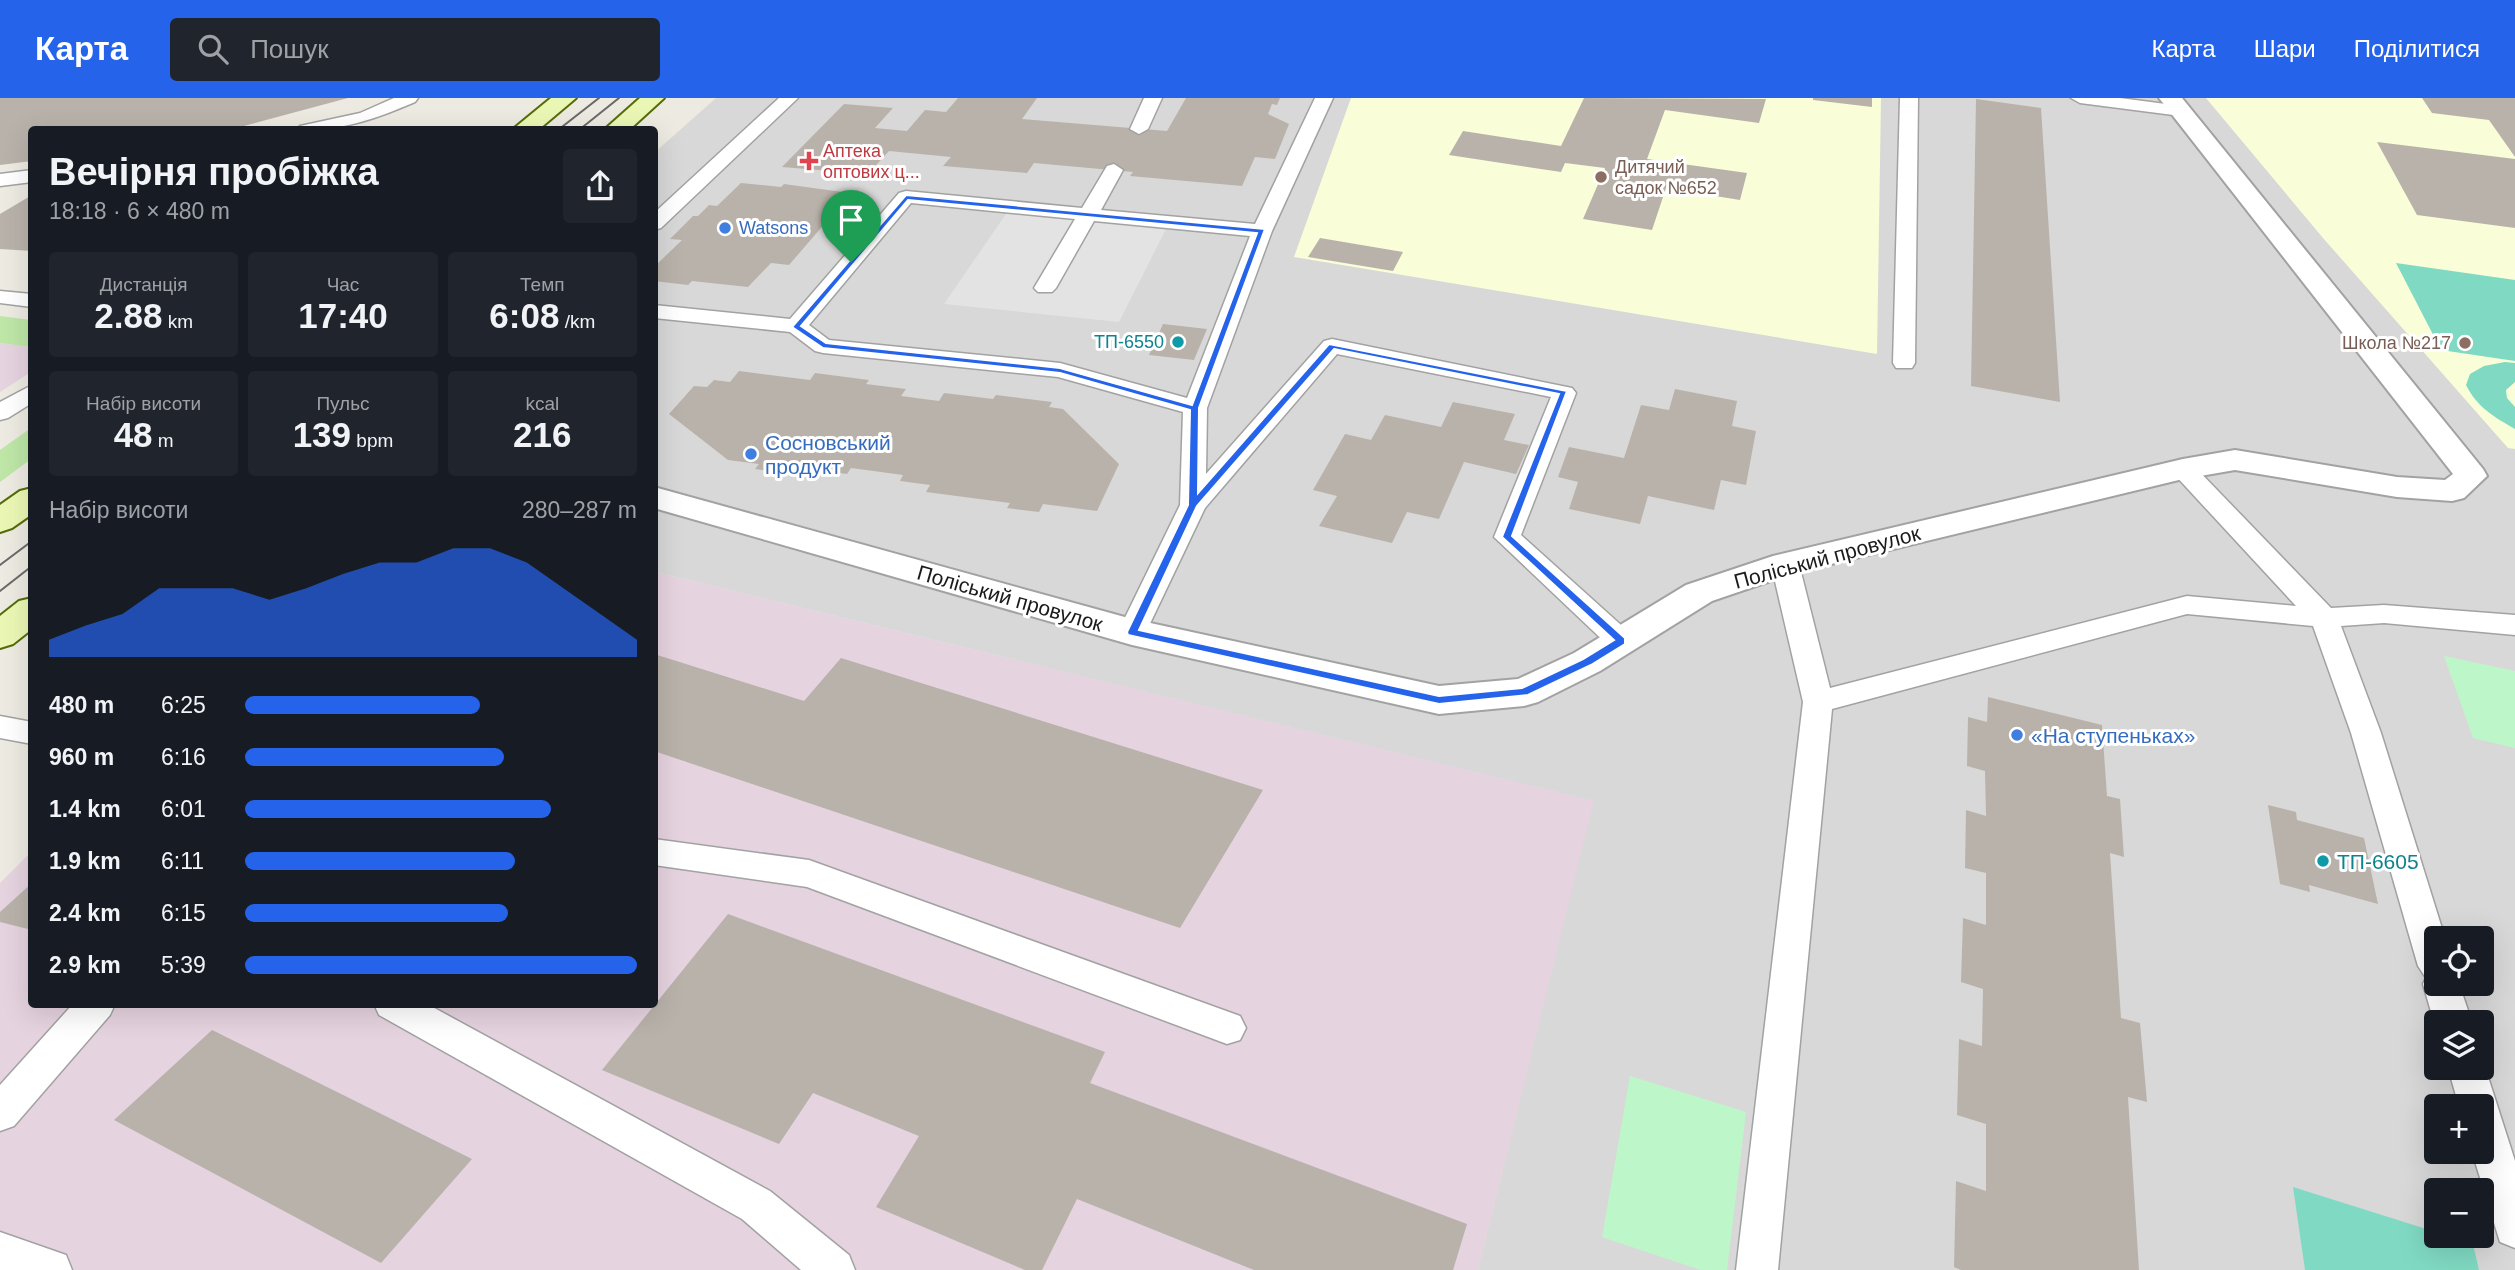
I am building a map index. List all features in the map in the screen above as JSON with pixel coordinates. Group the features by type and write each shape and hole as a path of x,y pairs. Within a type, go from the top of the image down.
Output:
{"main road":[{"path":"528,126 565,98"},
{"path":"620,126 653,98"},
{"path":"0,521 28,501"},
{"path":"0,635 28,613"}],"street":[{"name":"Поліський провулок","path":"658,498 1132,632 1439,700 1524,692 1587,662 1699,593 1785,564 2183,469 2235,460 2397,487 2452,491 2471,476 2176,105"}],"lane":[{"path":"324,126 365,117 410,98"},
{"path":"658,220 789,98"},
{"path":"1139,129 1153,98"},
{"path":"1193,505 1195,408 1262,231 1324,98"},
{"path":"1904,363 1909,98"},
{"path":"2080,98 2176,105"},
{"path":"1045,288 1086,214 1115,170"},
{"path":"0,180 28,176"},
{"path":"796,327 906,198 1262,231"},
{"path":"0,297 28,300"},
{"path":"658,312 796,327 823,346 1060,370 1195,408"},
{"path":"1132,632 1193,505 1332,346 1564,393 1507,537 1621,641"},
{"path":"0,413 28,395"},
{"path":"2183,469 2324,618 2366,733 2424,927"},
{"path":"1757,1270 1818,702 1785,564"},
{"path":"1818,702 2187,605 2324,618 2384,614 2515,625"},
{"path":"0,727 28,732"},
{"path":"658,853 809,874 1227,1028"},
{"path":"0,1113 93,1008"},
{"path":"400,1008 756,1205 834,1270"},
{"path":"2494,1157 2515,1228"},
{"path":"0,1253 51,1270"}],"shaded area":[{"path":"716,98 2515,98 2515,1270 1478,1270 1593,801 658,573 658,149"},
{"name":"Дитячий садок №652","path":"1351,98 1881,98 1877,354 1294,257"},
{"name":"Школа №217","path":"2206,98 2515,98 2515,449 2508,448 2323,238"},
{"path":"1008,211 1168,225 1119,322 944,304"},
{"path":"0,343 28,347 28,374 0,392"},
{"path":"658,573 1594,801 1478,1270 0,1270 0,883 28,855 28,1008 658,1008"},
{"path":"2444,656 2515,671 2515,748 2473,738"},
{"path":"1630,1076 1746,1112 1727,1270 1701,1270 1602,1237"}],"green space":[{"path":"2396,263 2515,280 2515,361 2441,350"},
{"path":"0,316 28,320 28,347 0,343"},
{"path":"2515,363 2515,382 2506,390 2507,398 2515,407 2515,429 2493,416 2470,393 2466,385 2470,374 2484,366"},
{"path":"28,430 28,461 0,482 0,450"},
{"path":"2293,1187 2424,1228 2424,1248 2474,1248 2479,1270 2305,1270"}],"building":[{"path":"0,98 348,98 244,126 28,126 28,162 0,165"},
{"path":"958,98 1037,98 1022,119 1167,131 1186,98 1280,98 1277,105 1272,104 1268,114 1289,124 1275,159 1255,157 1242,186 1130,176 1133,172 1034,163 1027,173 943,166 951,157 889,151 868,174 782,167 844,104 893,108 875,128 907,131 925,110 946,112"},
{"path":"1584,98 1766,99 1759,123 1665,110 1647,159 1747,173 1740,200 1666,188 1652,230 1583,219 1605,168 1565,163 1561,172 1449,155 1463,131 1561,146"},
{"path":"1872,98 1872,107 1813,100"},
{"path":"2422,98 2515,98 2515,157 2489,120 2432,113"},
{"path":"1976,99 2041,108 2060,402 1971,386"},
{"path":"2377,142 2515,159 2515,228 2417,215"},
{"path":"741,183 781,187 784,184 857,194 832,222 827,221 789,265 771,263 748,287 692,281 688,285 658,281 658,263 682,240 670,239 693,216 698,216 709,205 717,206"},
{"path":"28,197 28,251 0,249 0,214"},
{"path":"1320,238 1403,252 1393,271 1308,257"},
{"name":"ТП-6550","path":"1163,324 1207,329 1194,360 1149,355"},
{"path":"739,371 810,380 815,373 869,380 866,384 906,389 901,396 939,401 944,393 993,399 996,395 1052,402 1049,407 1063,409 1119,464 1097,511 1043,504 1039,512 1007,508 1010,503 926,492 930,485 900,481 903,475 851,468 847,474 818,470 814,477 755,469 759,464 728,460 669,414 694,386 707,387 714,380 730,382"},
{"path":"1675,389 1737,401 1732,426 1756,431 1746,485 1721,480 1714,510 1648,496 1640,524 1569,509 1578,482 1558,477 1569,447 1624,458 1641,405 1669,410"},
{"path":"1453,402 1515,414 1504,440 1529,445 1516,474 1464,462 1439,519 1407,512 1392,543 1319,526 1337,496 1313,490 1345,434 1371,440 1385,415 1441,427"},
{"path":"658,655 804,701 841,658 1263,790 1180,928 658,752"},
{"path":"1988,697 2102,725 2107,796 2120,799 2124,857 2110,853 2121,1018 2140,1023 2147,1102 2128,1097 2139,1270 1961,1270 1954,1267 1956,1181 1986,1191 1986,1124 1957,1115 1959,1039 1982,1046 1983,989 1961,982 1963,918 1986,925 1986,873 1965,868 1966,810 1986,816 1985,771 1967,766 1968,717 1987,722"},
{"name":"ТП-6605","path":"2268,805 2296,812 2297,820 2364,838 2378,904 2309,885 2310,892 2280,884"},
{"path":"28,887 28,929 0,922 0,912"},
{"path":"728,914 1105,1052 1090,1083 1467,1224 1453,1270 1254,1270 1077,1199 1042,1270 1025,1270 876,1207 919,1136 813,1093 779,1144 602,1070 652,1008 658,1008 658,1001"},
{"path":"212,1030 472,1159 381,1263 114,1120"}],"tram line":[{"path":"563,126 599,98"},
{"path":"584,126 619,98"},
{"path":"0,565 28,544"},
{"path":"0,591 28,569"}],"place":[{"name":"Аптека оптових ц...","path":"809,161"},
{"name":"Дитячий садок №652","path":"1601,177"},
{"name":"Watsons","path":"725,228"},
{"name":"ТП-6550","path":"1178,342"},
{"name":"Школа №217","path":"2465,343"},
{"name":"Сосновський продукт","path":"751,454"},
{"name":"«На ступеньках»","path":"2017,735"},
{"name":"ТП-6605","path":"2323,861"}],"route":[{"path":"851,262 796,327 823,346 1060,370 1195,408 1193,505 1132,632 1439,700 1524,692 1587,662 1621,641 1507,537 1564,393 1332,346 1193,505 1195,408 1262,231 906,198 851,262"}]}
